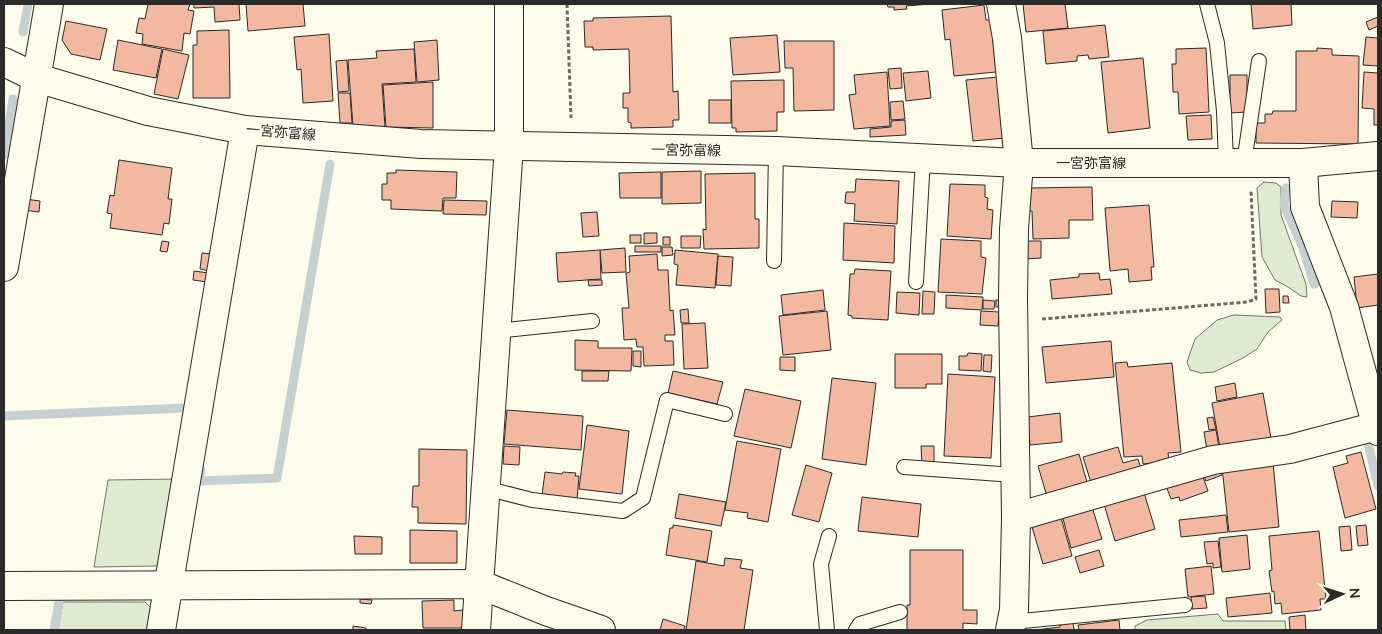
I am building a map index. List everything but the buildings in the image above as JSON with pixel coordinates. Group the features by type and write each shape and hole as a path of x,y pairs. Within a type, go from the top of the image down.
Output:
{"street":[{"path":"4,267 50,4"},
{"path":"476,630 509,146 509,4"},
{"path":"1001,4 1007,38 1019,163 1014,230 1014,476 1016,517 1014,610 1011,626"},
{"name":"一宮弥富線","path":"4,62 37,78 148,111 244,130 421,144 776,152 1019,163 1303,163 1378,156"},
{"path":"161,630 244,130"},
{"path":"1016,517 1213,460 1290,450 1378,429 1344,307 1305,208 1303,163"},
{"path":"4,586 479,584 546,611 601,630"}],"lane":[{"path":"1206,4 1217,43 1224,111 1240,163"},
{"path":"1240,163 1259,61"},
{"path":"774,261 776,152"},
{"path":"916,282 923,158"},
{"path":"496,331 592,321"},
{"path":"486,488 532,500 623,511 643,498 667,400 725,414"},
{"path":"904,467 1014,476"},
{"path":"827,630 821,564 829,536"},
{"path":"1011,626 1185,605"},
{"path":"856,630 860,624 900,612"}],"path":[{"path":"567,4 572,148"},
{"path":"1013,321 1247,302 1256,299 1240,163"}],"green space":[{"path":"1264,182 1276,183 1281,187 1281,215 1306,284 1307,297 1301,296 1275,280 1262,257 1257,188"},
{"path":"1234,315 1280,317 1282,320 1268,332 1257,349 1243,358 1214,372 1201,373 1190,370 1187,362 1195,339 1217,320"},
{"path":"178,479 166,561 155,566 94,567 108,480"},
{"path":"63,602 145,602 151,608 148,630 58,630"},
{"path":"1218,614 1223,621 1285,621 1286,630 1135,630 1135,626 1147,620"}],"waterway":[{"path":"23,32 28,4"},
{"path":"4,155 13,99"},
{"path":"201,470 199,481 277,478 330,164"},
{"path":"1286,188 1284,205 1303,248 1314,284 1321,281"},
{"path":"4,416 184,408"},
{"path":"1368,443 1378,486"},
{"path":"54,630 59,602"}]}
